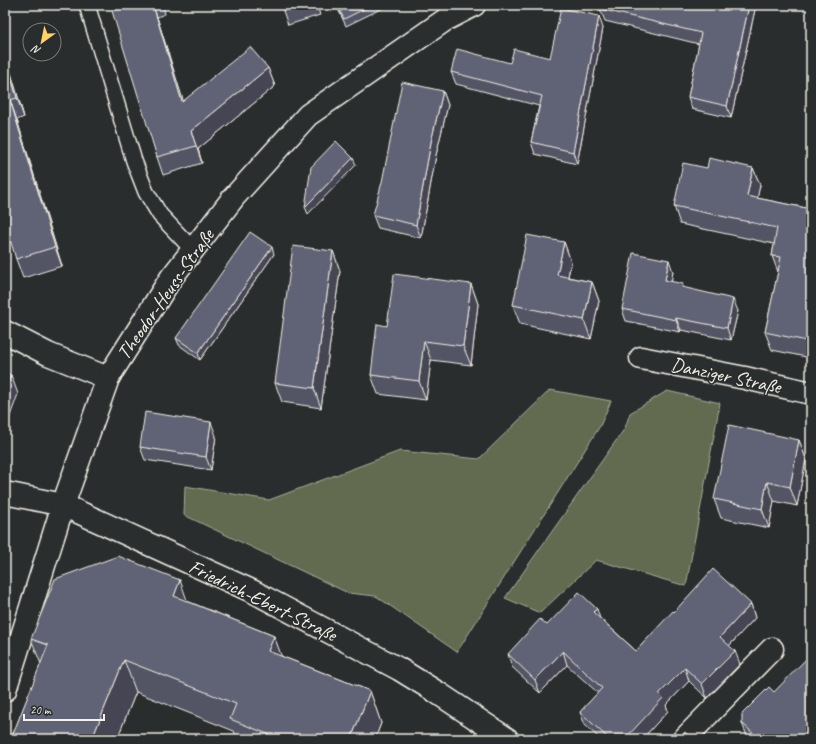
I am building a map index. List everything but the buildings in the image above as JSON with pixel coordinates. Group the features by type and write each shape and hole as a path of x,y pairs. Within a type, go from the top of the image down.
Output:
{"street":[{"name":"Theodor-Heuss-Straße","path":"5,690 63,505 108,378 171,278 234,197 308,115 445,20 474,5"},
{"path":"5,332 48,354 108,378"},
{"name":"Danziger Straße","path":"641,358 745,378 811,394"},
{"name":"Friedrich-Ebert-Straße","path":"5,493 63,505 254,592 399,669 507,739"},
{"path":"684,739 772,649"}],"lane":[{"path":"87,5 134,161 146,192 160,215 193,250"}],"green space":[{"path":"550,390 611,401 600,426 457,652 376,596 348,593 184,515 185,486 269,500 400,451 479,459"},
{"path":"667,391 720,403 686,586 596,560 540,613 505,598 625,428 630,413"}]}
